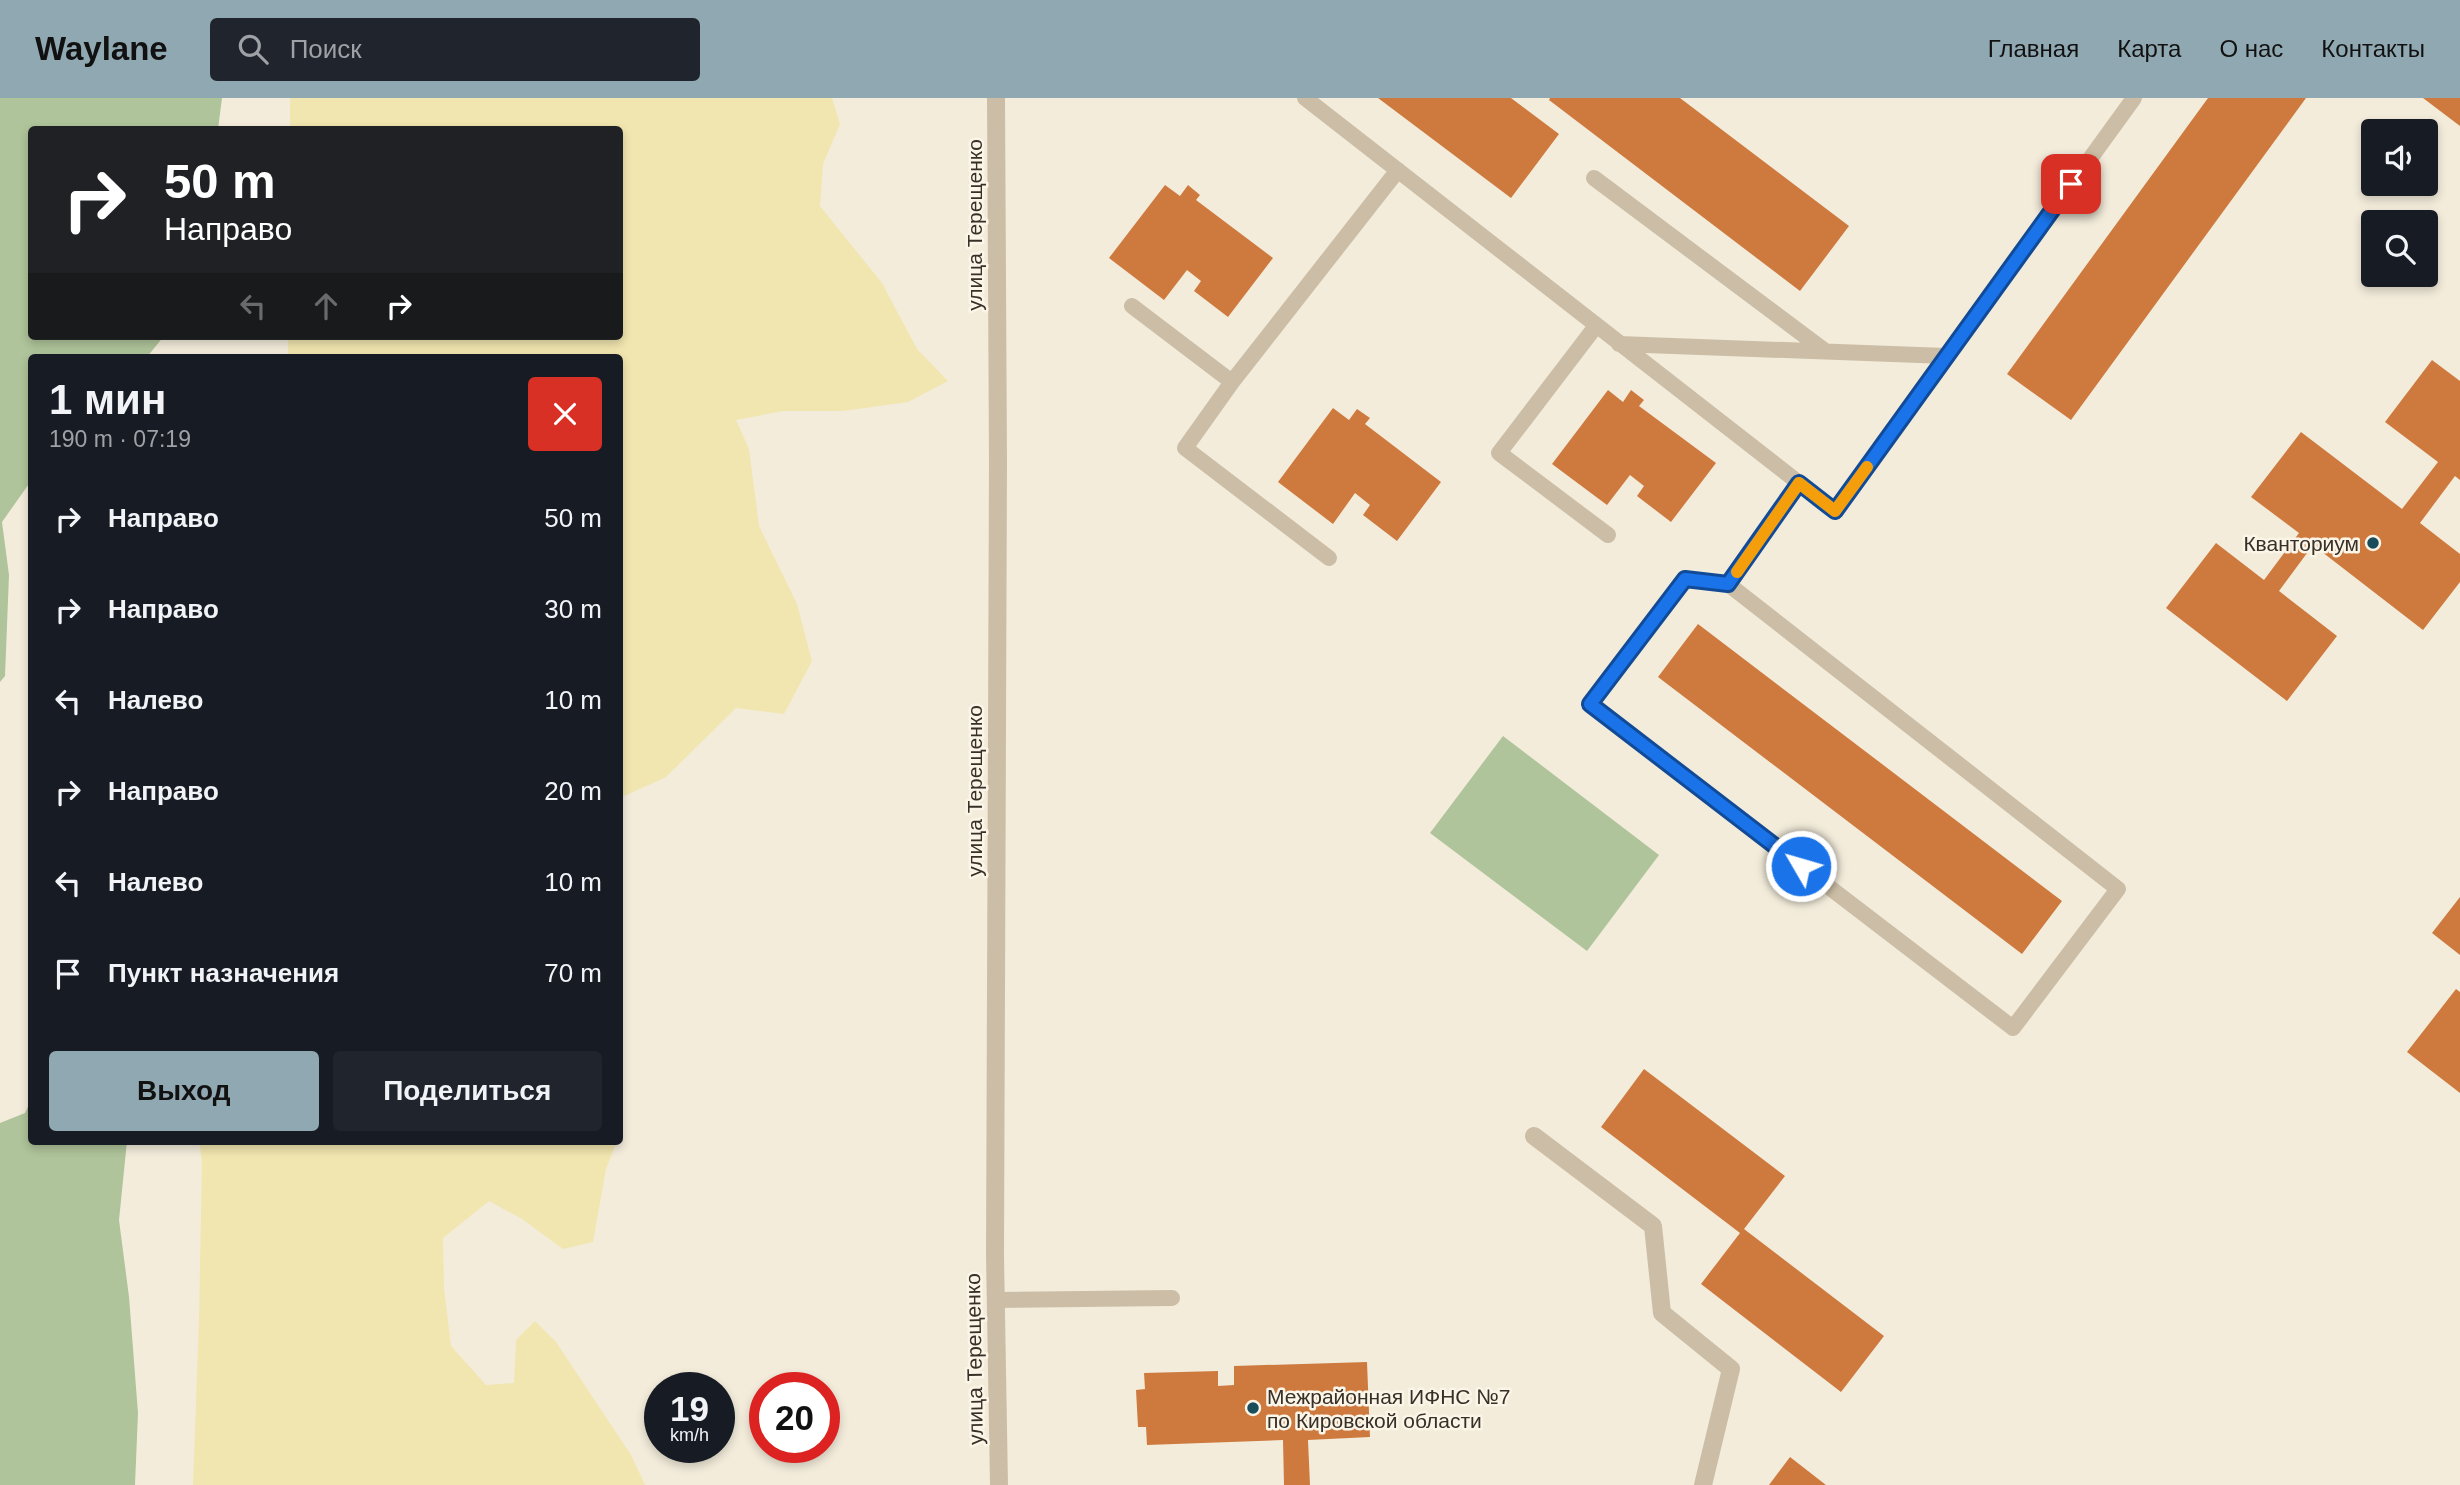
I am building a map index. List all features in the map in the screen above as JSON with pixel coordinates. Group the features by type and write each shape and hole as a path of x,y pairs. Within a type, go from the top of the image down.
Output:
{"street":[{"name":"улица Терещенко","path":"996,98 996,1300 999,1485"},
{"path":"1534,1136 1653,1226 1662,1313 1731,1369 1703,1485"}],"lane":[{"path":"1305,98 1835,511 2134,98"},
{"path":"1329,558 1185,449 1232,382 1398,170"},
{"path":"1594,178 1825,351"},
{"path":"1132,306 1232,382"},
{"path":"1596,326 1499,453 1608,535"},
{"path":"1619,344 1946,356"},
{"path":"1728,584 1799,483"},
{"path":"1685,579 1728,584 2118,889 2013,1028 1590,704 1685,579"},
{"path":"996,1300 1172,1298"}],"green space":[{"path":"0,98 222,98 218,126 28,126 28,340 161,340 149,354 28,354 28,485 2,522 9,575 5,676 0,682"},
{"path":"1503,736 1659,855 1587,951 1430,833"},
{"path":"28,1106 28,1145 127,1145 119,1220 129,1297 138,1413 135,1485 0,1485 0,1123 25,1113"}],"sand":[{"path":"290,98 832,98 840,124 823,164 820,206 882,283 917,349 948,381 908,402 843,411 783,411 736,420 749,449 759,526 797,604 812,661 784,714 736,708 666,777 623,797 623,354 288,354 288,340 623,340 623,126 290,126"},
{"path":"200,1145 615,1145 606,1169 593,1242 563,1249 522,1219 489,1201 443,1238 444,1288 451,1346 486,1385 514,1383 516,1340 535,1321 556,1342 631,1455 645,1485 193,1485 202,1162"}],"building":[{"path":"1378,98 1511,98 1559,134 1511,198"},
{"path":"1680,98 1849,226 1800,291 1549,100"},
{"path":"2208,98 2306,98 2071,420 2007,374"},
{"path":"2423,98 2460,98 2460,126"},
{"path":"1165,185 1180,196 1188,185 1200,195 1196,200 1273,258 1228,317 1194,291 1201,281 1187,270 1164,300 1109,258"},
{"path":"2432,360 2460,381 2460,480 2455,476 2420,523 2460,554 2460,582 2423,630 2313,545 2279,591 2337,636 2287,701 2166,608 2216,543 2264,580 2299,533 2251,497 2301,432 2402,509 2438,462 2385,422"},
{"path":"1608,390 1623,402 1631,390 1644,400 1639,406 1716,463 1671,522 1637,496 1644,486 1630,475 1607,505 1552,464"},
{"path":"1333,408 1349,420 1357,409 1370,418 1365,424 1441,482 1397,541 1363,515 1370,505 1355,493 1333,524 1278,482"},
{"path":"1698,624 2062,901 2022,954 1658,677"},
{"path":"2460,897 2460,955 2432,933"},
{"path":"2456,989 2460,992 2460,1093 2407,1052"},
{"path":"1644,1069 1785,1176 1744,1229 1884,1336 1841,1392 1701,1284 1740,1233 1601,1127"},
{"name":"Межрайонная ИФНС №7 по Кировской области","path":"1367,1362 1370,1437 1308,1440 1310,1485 1284,1485 1283,1440 1147,1445 1146,1427 1138,1427 1136,1390 1145,1389 1144,1373 1218,1371 1218,1386 1234,1385 1234,1366"},
{"path":"1790,1457 1826,1485 1769,1485"}],"slow traffic":[{"path":"1737,572 1799,483 1835,511 1867,467"}],"place":[{"name":"Кванториум","path":"2373,543"},
{"name":"Межрайонная ИФНС №7 по Кировской области","path":"1253,1408"}],"route":[{"path":"1801,866 1590,704 1685,579 1728,584 1799,483 1835,511 2071,184"}]}
